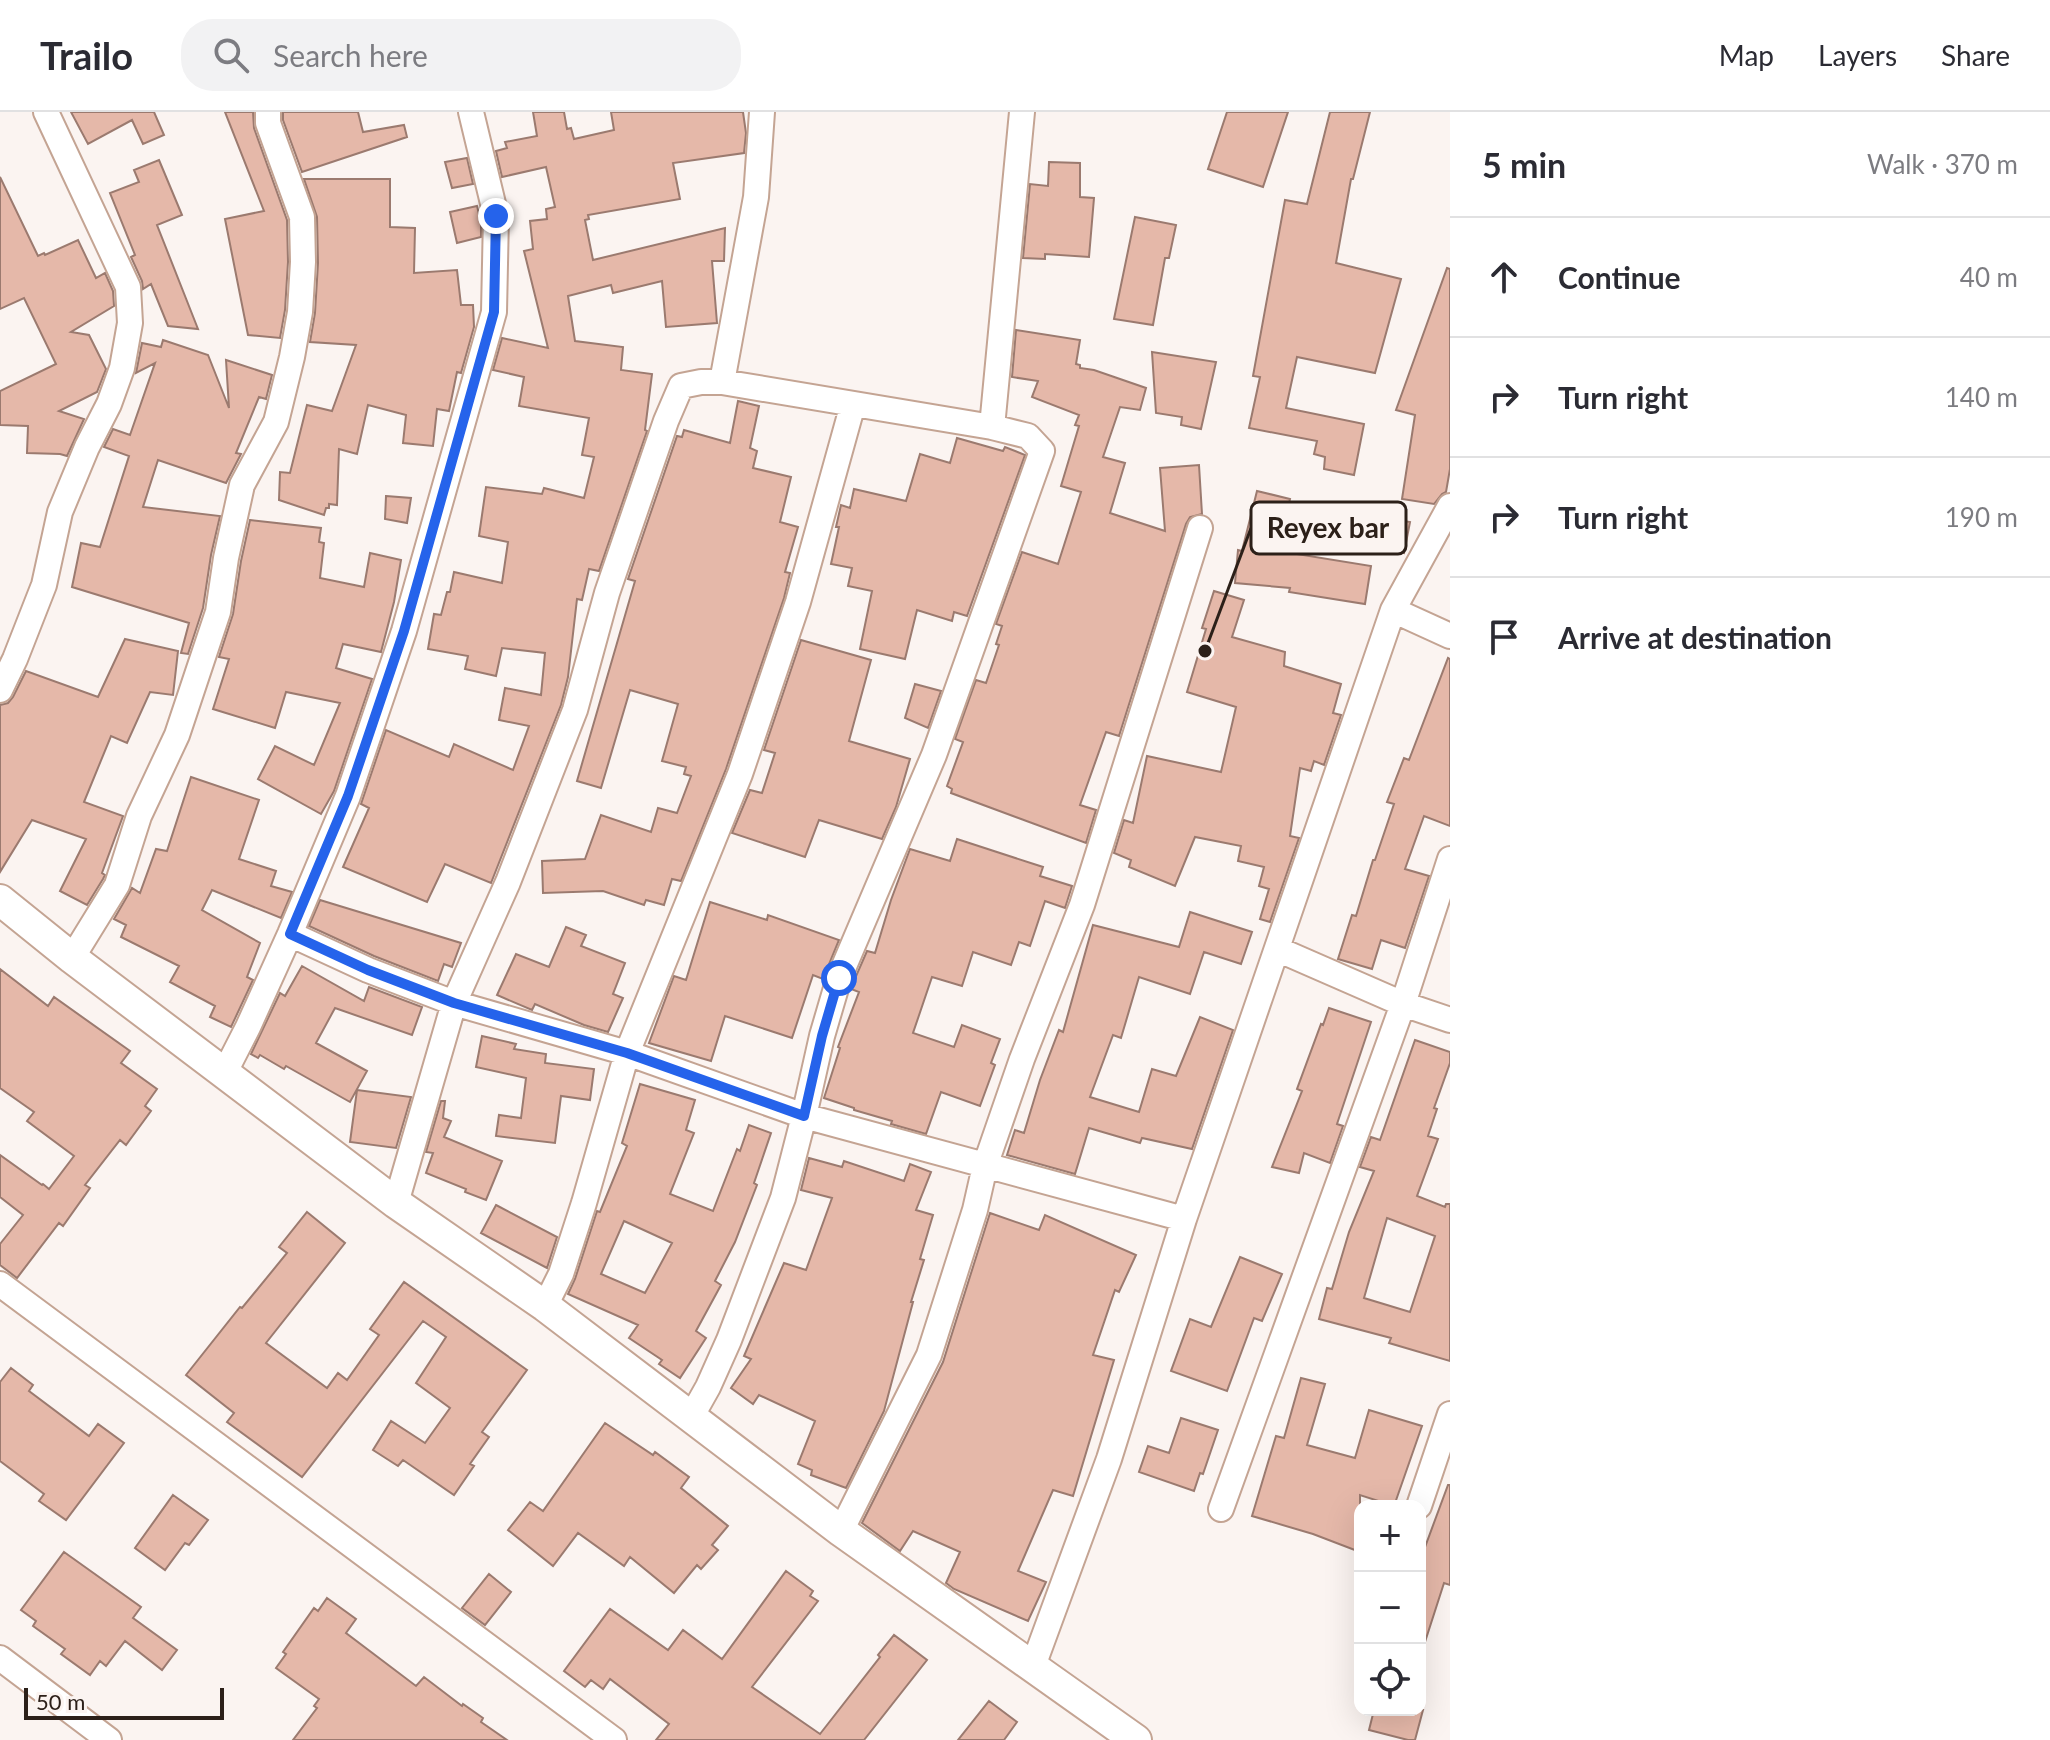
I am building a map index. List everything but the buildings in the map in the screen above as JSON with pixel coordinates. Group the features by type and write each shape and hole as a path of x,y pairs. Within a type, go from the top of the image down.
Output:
{"street":[{"path":"0,690 44,585 60,512 122,368 130,323 128,287 46,112"},
{"path":"72,958 117,885 139,816 177,735 218,612 242,485 276,422 292,357 300,312 302,217 268,123 268,112"},
{"path":"225,1072 290,934 348,796 404,631 494,312 496,216 471,112"},
{"path":"722,382 756,197 762,112"},
{"path":"992,427 1022,112"},
{"path":"396,1203 454,1003 508,882 575,710 607,593 681,386 722,382 992,427 1028,436 1042,451 934,755 839,978 783,1198 708,1387 690,1419"},
{"path":"545,1306 561,1274 627,1053 740,774 798,602 853,404"},
{"path":"1033,1666 1109,1459 1184,1219 1393,610 1450,506"},
{"path":"841,1531 929,1355 975,1210 985,1166 1022,1059 1082,905 1200,528"},
{"path":"1393,610 1450,636"},
{"path":"1221,1509 1403,1004 1450,859"},
{"path":"0,900 396,1203 545,1306 841,1531 1136,1740"},
{"path":"290,934 368,970 454,1003 627,1053 804,1116 1184,1219"},
{"path":"1277,949 1403,1004 1450,1020"},
{"path":"0,1284 612,1739"},
{"path":"1421,1500 1450,1414"},
{"path":"0,1658 109,1740"}],"place":[{"name":"Reyex bar","path":"1205,651"}],"route":[{"path":"496,216 494,312 404,631 348,796 290,934 368,970 454,1003 627,1053 804,1116 839,978"}]}
